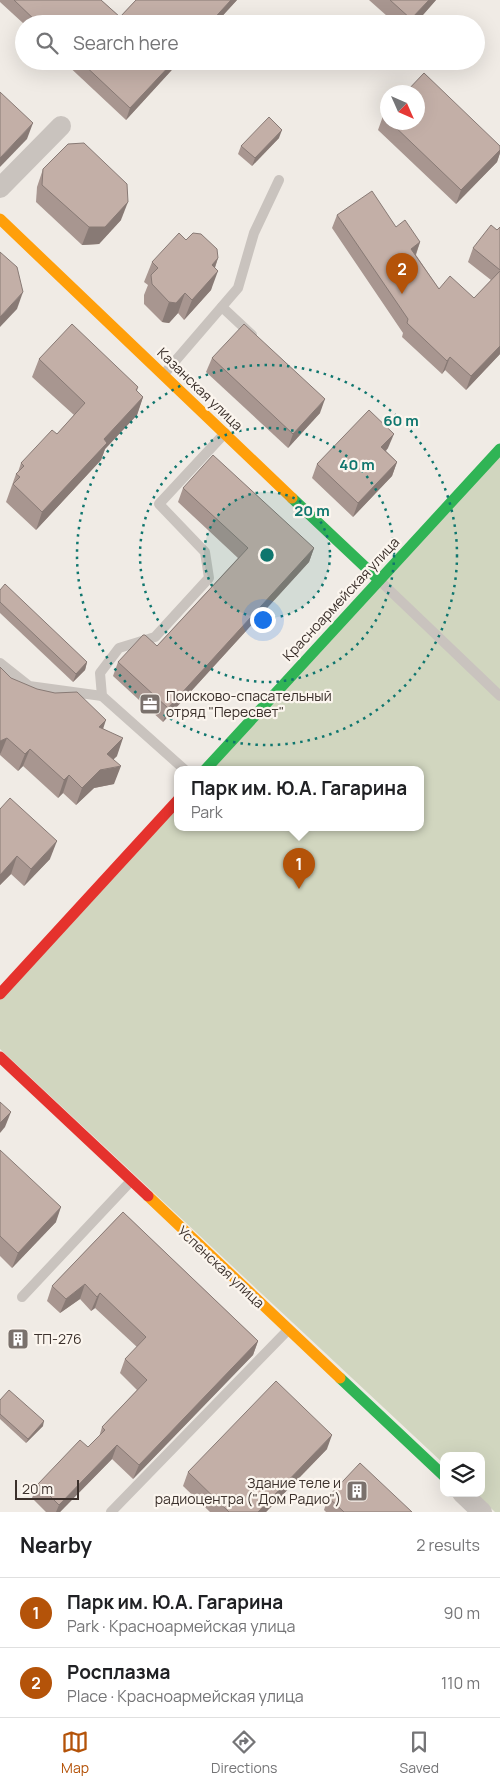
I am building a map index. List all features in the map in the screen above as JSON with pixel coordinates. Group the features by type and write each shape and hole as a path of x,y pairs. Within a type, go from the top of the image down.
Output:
{"street":[{"path":"0,188 61,126"},
{"name":"Казанская улица","path":"0,219 379,580"},
{"name":"Красноармейская улица","path":"209,766 500,449"},
{"path":"0,994 174,804"},
{"name":"Успенская улица","path":"0,1057 440,1472"},
{"path":"466,1497 482,1512"}],"lane":[{"path":"163,375 238,288 254,233 279,180"},
{"path":"222,307 258,341"},
{"path":"102,696 100,673 120,648 155,637 209,578 205,552 159,504 225,434"},
{"path":"379,580 500,696"},
{"path":"0,663 30,686 102,696 181,766"},
{"path":"22,1297 131,1181"},
{"path":"111,1512 288,1330"}],"green space":[{"path":"500,448 500,1512 495,1512 479,1497 485,1497 485,1452 440,1452 440,1460 0,1049 0,998 174,804 174,831 424,831 424,766 209,766"}],"building":[{"path":"14,0 101,0 118,15 30,15"},
{"path":"136,0 231,0 217,15 122,15"},
{"path":"390,0 429,0 415,15 407,15"},
{"path":"90,70 166,70 130,108"},
{"path":"424,73 500,146 500,150 461,190 398,130 425,130 425,85 413,85"},
{"path":"0,92 33,123 0,158"},
{"path":"269,117 282,130 255,158 241,146"},
{"path":"84,143 127,184 128,202 105,227 89,227 42,185 43,169 68,144"},
{"path":"372,191 396,227 405,220 420,242 411,249 439,289 450,276 474,298 500,271 500,346 471,376 450,357 447,361 407,323 408,319 337,215"},
{"path":"491,225 497,230 500,227 500,270 473,248"},
{"path":"179,233 186,240 193,233 201,234 217,249 218,258 212,265 218,271 192,300 185,293 176,303 169,302 152,284 151,275 158,268 152,262"},
{"path":"0,252 17,267 23,292 0,317"},
{"path":"72,324 138,387 136,390 143,397 104,439 107,443 42,512 13,484 20,477 16,474 24,466 21,463 52,430 57,434 85,403 39,359"},
{"path":"244,324 325,399 293,434 212,358"},
{"path":"369,410 394,434 381,447 397,462 358,503 317,464"},
{"path":"213,455 314,548 168,708 118,662 143,635 157,646 248,548 183,488"},
{"path":"5,584 87,662 76,674 0,602 0,590"},
{"path":"0,667 11,678 37,689 55,693 77,692 106,720 99,727 123,738 107,754 121,766 100,770 82,788 69,775 64,780 30,749 25,754 7,738 0,741"},
{"path":"10,798 57,841 31,869 17,856 0,875 0,809"},
{"path":"0,1102 11,1112 0,1123"},
{"path":"0,1150 61,1207 18,1253 0,1236"},
{"path":"123,1212 258,1341 139,1465 117,1445 59,1505 38,1484 80,1440 88,1447 105,1430 102,1427 147,1380 125,1359 146,1337 100,1293 97,1297 85,1284 66,1299 52,1286"},
{"path":"276,1381 332,1435 258,1512 229,1512 188,1472"},
{"path":"9,1390 44,1421 28,1439 0,1414 0,1400"},
{"path":"360,1463 412,1512 344,1512 328,1497"}],"traffic: fast":[{"path":"209,766 500,449"},
{"path":"292,498 379,580"},
{"path":"340,1378 440,1472"}],"traffic: slow":[{"path":"0,219 292,498"},
{"path":"148,1196 340,1378"}],"traffic: jam":[{"path":"0,994 174,804"},
{"path":"0,1057 148,1196"}],"place":[{"name":"Росплазма","path":"402,294"},
{"name":"Поисково-спасательный отряд \"Пересвет\"","path":"150,704"},
{"name":"Парк им. Ю.А. Гагарина","path":"299,889"},
{"name":"ТП-276","path":"18,1339"},
{"name":"Здание теле и радиоцентра (\"Дом Радио\")","path":"357,1491"}]}
